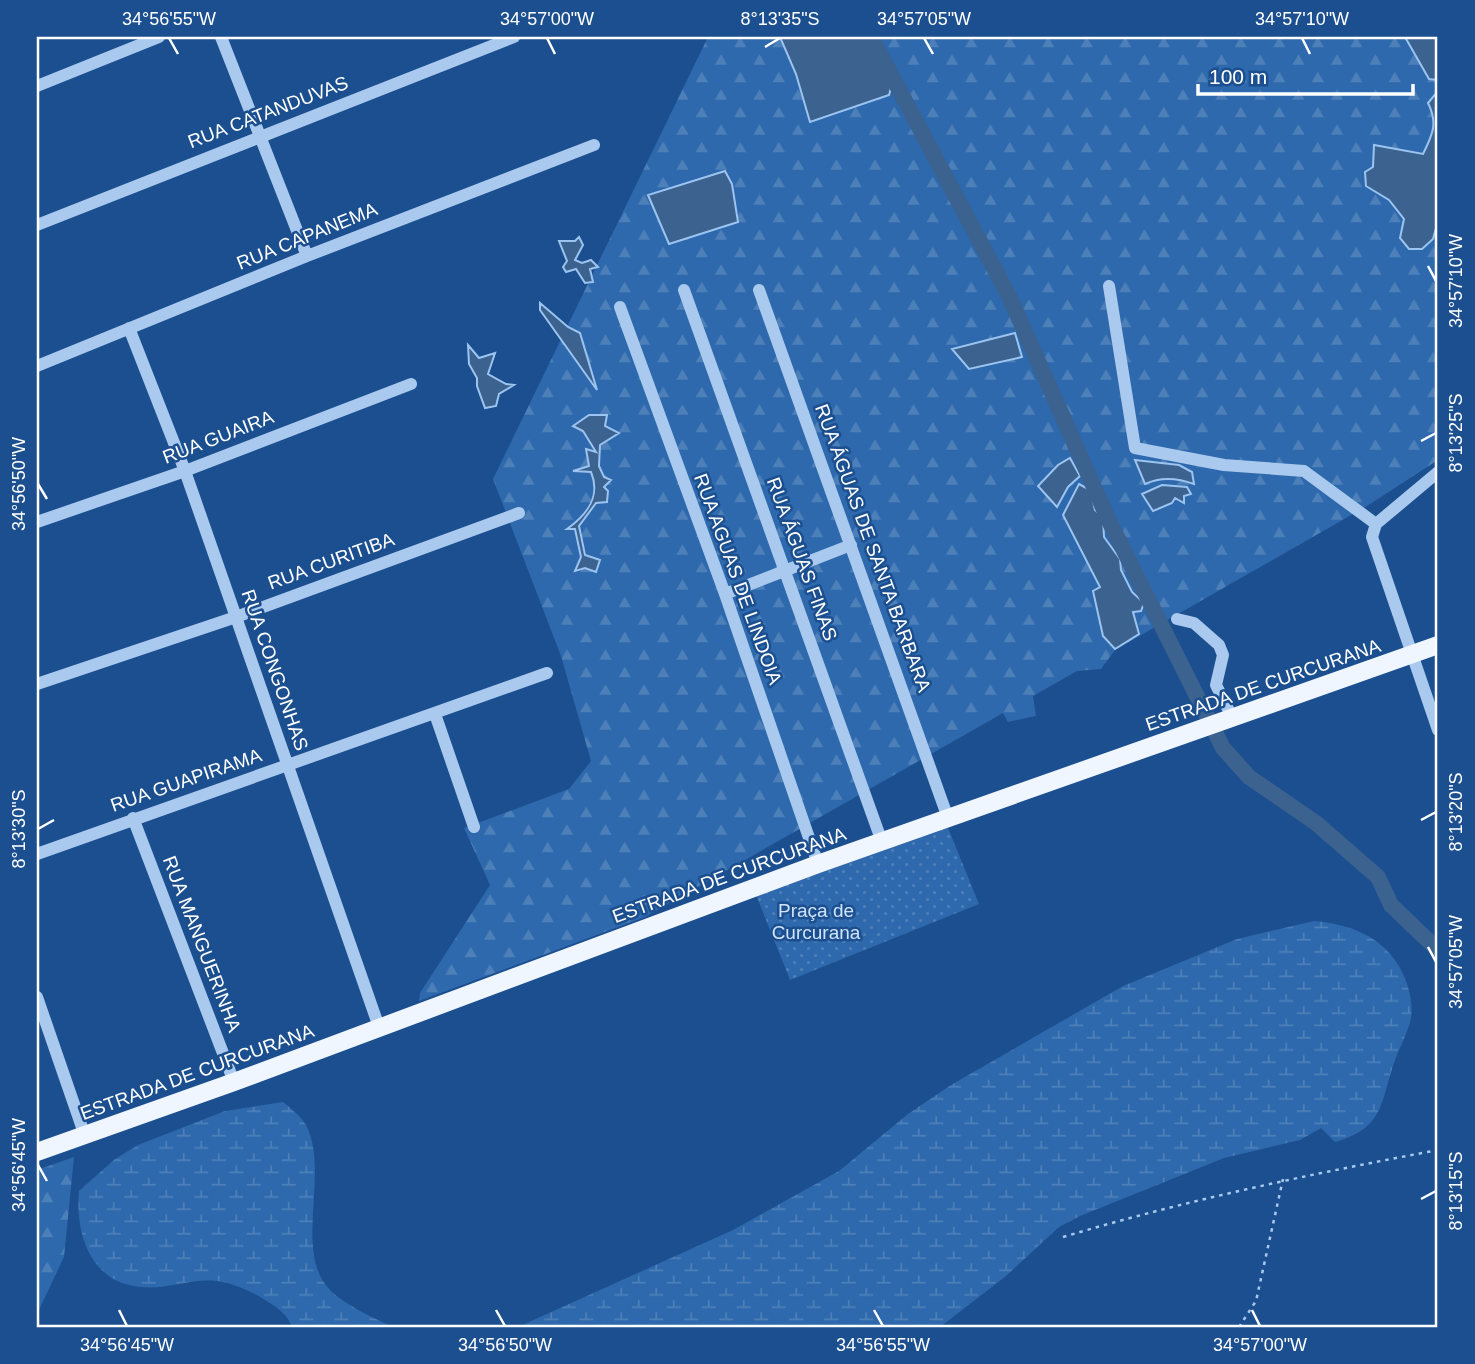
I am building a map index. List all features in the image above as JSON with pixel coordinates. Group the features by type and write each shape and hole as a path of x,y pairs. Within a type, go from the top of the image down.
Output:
{"main road":[{"name":"ESTRADA DE CURCURANA","path":"37,1152 234,1082 818,864 1438,645"}],"street":[{"path":"37,86 159,37"},
{"path":"221,37 307,256"},
{"name":"RUA CATANDUVAS","path":"37,225 514,37"},
{"name":"RUA CAPANEMA","path":"37,366 307,256 594,145"},
{"path":"1109,286 1135,448 1143,452 1224,465 1304,471 1376,524"},
{"name":"RUA ÁGUAS FINAS","path":"684,290 882,842"},
{"name":"RUA ÁGUAS DE SANTA BARBARA","path":"759,290 948,818"},
{"name":"RUA AGUAS DE LINDOIA","path":"620,307 725,594 818,864"},
{"name":"RUA CONGONHAS","path":"129,328 185,471 379,1027"},
{"name":"RUA GUAIRA","path":"37,522 185,471 411,384"},
{"path":"1438,472 1376,524 1372,537 1438,730"},
{"name":"RUA CURITIBA","path":"37,684 236,617 519,513"},
{"path":"725,594 851,545"},
{"path":"1177,619 1194,623 1220,645 1223,655 1216,685 1228,718"},
{"name":"RUA GUAPIRAMA","path":"37,854 547,673"},
{"path":"435,714 474,827"},
{"name":"RUA MANGUERINHA","path":"133,818 234,1082"},
{"path":"37,998 85,1136"}],"path":[{"path":"1063,1237 1155,1209 1283,1179 1438,1150"},
{"path":"1239,1327 1256,1301 1283,1179"}],"green space":[{"path":"708,37 1438,37 1438,460 1367,506 1115,650 1101,669 1077,671 1033,696 1036,716 1008,722 1003,713 645,917 419,1001 420,993 490,885 464,828 569,789 591,761 561,656 493,479"},
{"name":"Praça de Curcurana","path":"948,828 979,904 790,980 756,895"},
{"path":"1314,921 1357,930 1381,945 1399,967 1411,999 1410,1024 1378,1113 1363,1130 1335,1142 1321,1128 1300,1140 1224,1158 1080,1216 1059,1227 1006,1276 940,1327 518,1327 733,1230 839,1171 908,1114 951,1085 1123,986 1237,939"},
{"path":"283,1102 304,1122 313,1144 315,1166 312,1235 314,1257 320,1276 332,1292 345,1302 393,1327 292,1327 285,1315 275,1307 256,1294 236,1286 207,1281 160,1287 124,1284 98,1266 90,1254 80,1224 79,1191 115,1159 138,1145 225,1111"},
{"path":"74,1157 64,1257 37,1314 37,1170"}],"shaded area":[{"path":"780,37 873,37 894,77 889,95 810,122 796,74"},
{"path":"1405,37 1438,37 1438,80 1429,79"},
{"path":"1438,91 1438,221 1433,239 1422,249 1409,249 1400,238 1404,219 1389,200 1366,186 1365,172 1373,167 1374,145 1423,154 1433,129 1433,117 1428,103"},
{"path":"725,171 732,184 738,222 669,244 648,195"},
{"path":"579,237 583,245 575,260 582,263 591,260 598,267 590,269 593,282 585,283 576,269 566,272 563,267 567,261 559,241 575,241"},
{"path":"540,303 568,327 580,333 597,390 540,310"},
{"path":"1015,333 1022,357 969,369 952,349"},
{"path":"468,345 479,358 495,353 488,374 506,384 514,385 499,394 496,406 485,408 477,378 469,364"},
{"path":"589,415 607,415 605,426 619,433 600,445 599,466 604,477 611,480 604,487 608,491 607,502 596,503 579,526 585,555 600,560 596,572 585,568 575,571 581,557 575,529 567,529 586,511 593,497 594,481 591,472 573,471 589,466 586,449 596,452 583,431 573,426"},
{"path":"1070,458 1080,476 1068,487 1057,507 1038,486 1058,465"},
{"path":"1135,460 1179,465 1192,472 1194,484 1170,479 1145,484"},
{"path":"1079,484 1090,490 1095,510 1103,517 1104,537 1120,559 1121,570 1132,592 1144,603 1141,611 1133,612 1139,634 1115,649 1103,636 1093,591 1100,587 1063,515"},
{"path":"1162,485 1187,487 1191,494 1184,496 1184,503 1175,498 1172,503 1153,511 1142,494"}],"waterway":[{"path":"871,37 1009,296 1109,521 1223,748 1249,777 1316,823 1378,877 1391,905 1438,950"}]}
